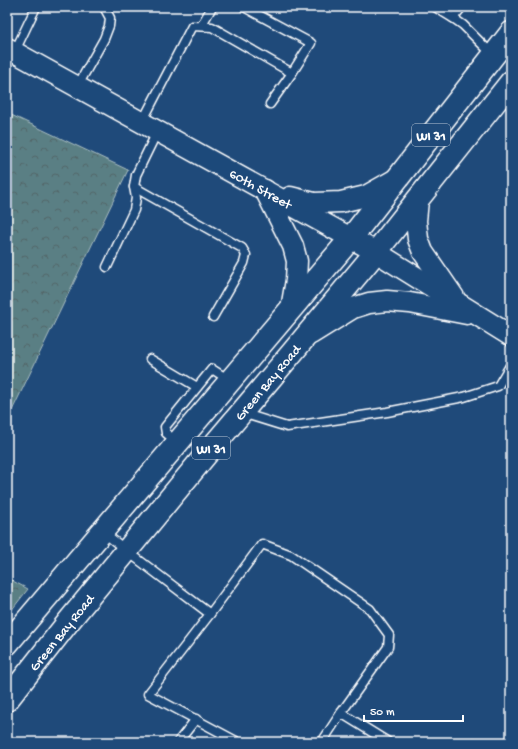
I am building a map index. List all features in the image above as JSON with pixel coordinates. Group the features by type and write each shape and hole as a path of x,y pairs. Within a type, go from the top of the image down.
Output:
{"main road":[{"name":"Green Bay Road","path":"7,644 351,238 511,33"},
{"name":"Green Bay Road","path":"7,700 126,551 376,252 511,82"}],"street":[{"name":"60th Street","path":"11,50 376,252 511,336"},
{"path":"265,190 314,202 341,202 366,196 398,178"},
{"path":"265,190 293,246 297,261 296,280 291,309"},
{"path":"418,200 416,221 418,239 423,252 459,303"},
{"path":"305,337 353,308 369,303 387,300 480,317"}],"lane":[{"path":"11,50 36,7"},
{"path":"77,87 109,26 110,18 104,7"},
{"path":"201,26 212,7"},
{"path":"244,7 311,43 270,104"},
{"path":"435,7 463,25 493,56"},
{"path":"453,18 462,7"},
{"path":"107,267 134,210 136,198 134,187 136,175 150,127 192,26 212,27 292,73"},
{"path":"134,187 242,248 246,254 244,263 214,317"},
{"path":"150,359 197,387"},
{"path":"241,413 287,427 387,412 464,398 498,386 511,364"},
{"path":"178,443 166,433 165,427 212,369 230,381"},
{"path":"102,531 126,551 210,614"},
{"path":"238,742 148,694 262,544 291,555 370,609 390,634 388,647 322,742"},
{"path":"341,713 388,742"},
{"path":"178,742 196,719"}],"green space":[{"path":"7,113 128,170 7,421"},
{"path":"7,578 28,589 7,616"}]}
